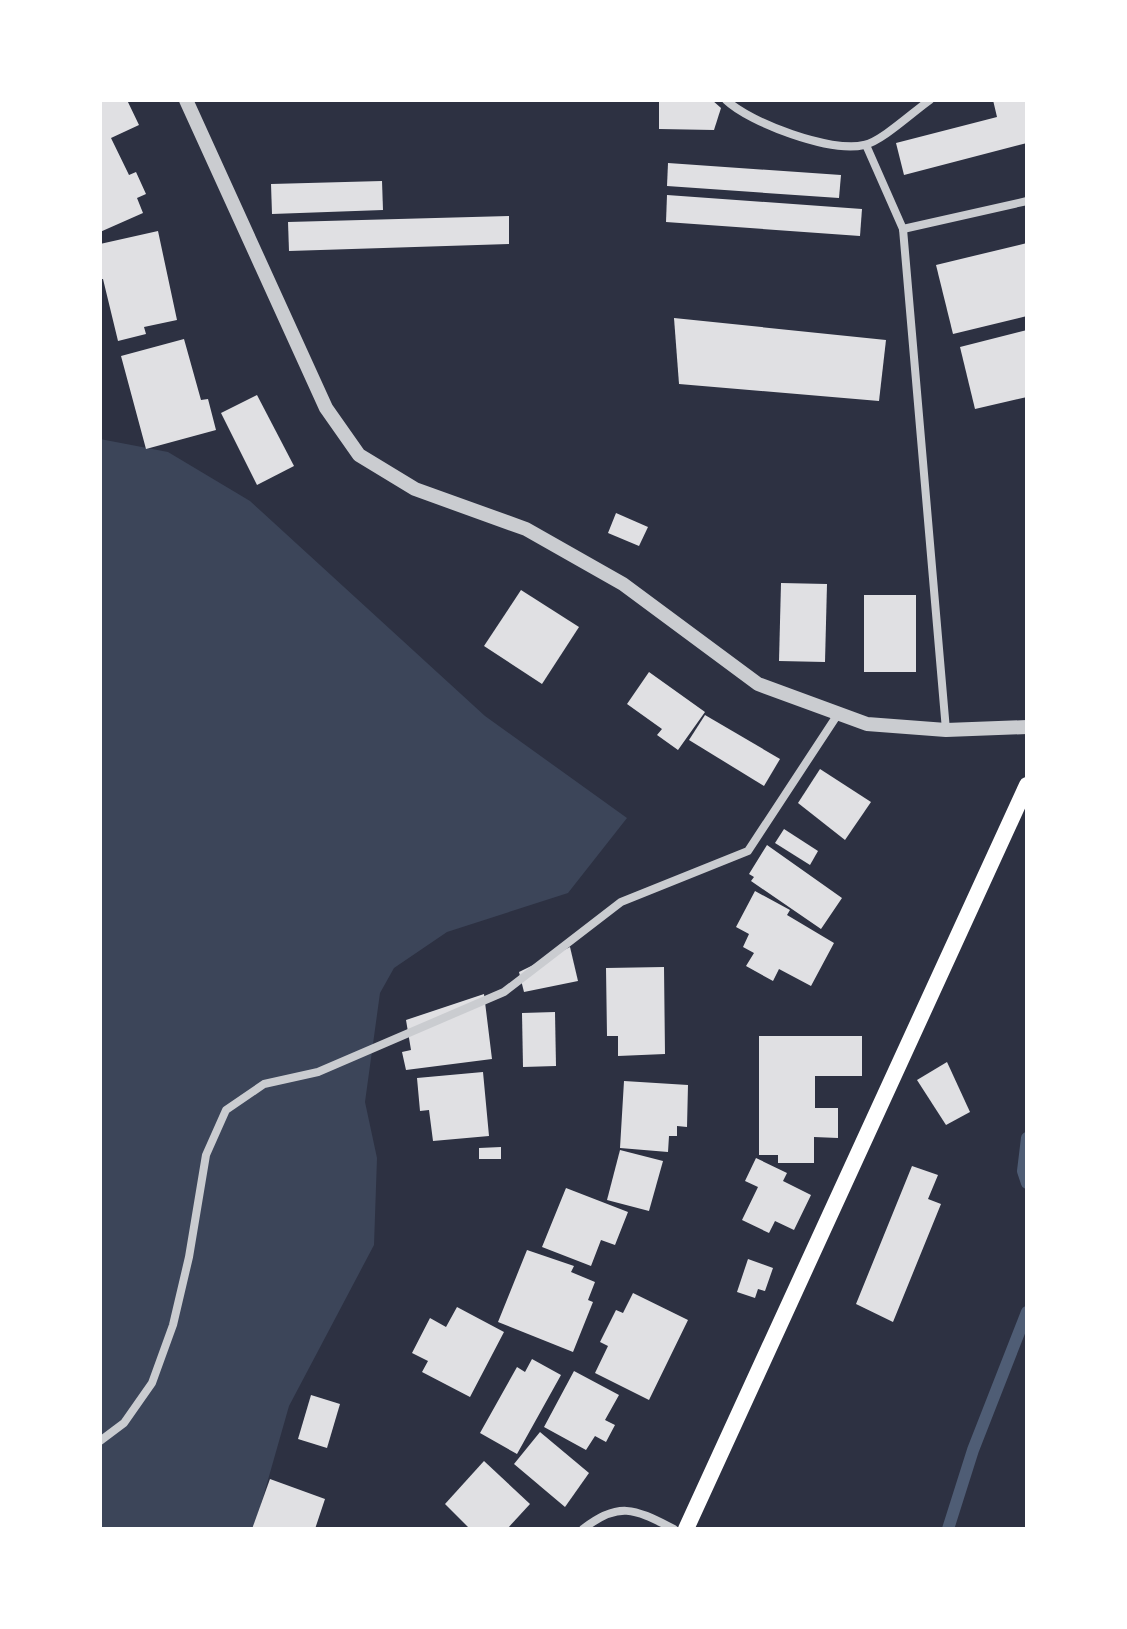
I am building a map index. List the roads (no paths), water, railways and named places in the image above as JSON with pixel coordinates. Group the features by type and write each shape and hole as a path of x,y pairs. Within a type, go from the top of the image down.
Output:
{"main road":[{"path":"686,1529 1027,785"}],"street":[{"path":"186,100 326,408 359,455 415,489 526,529 623,584 758,684 867,724 946,730 1027,727"},
{"path":"726,100 734,108 781,129 839,147 866,145 930,100"},
{"path":"866,145 903,229 946,730"},
{"path":"903,229 1027,201"},
{"path":"100,1441 124,1423 152,1383 173,1325 183,1284 206,1155 226,1110 264,1084 318,1072 504,992 621,902 748,851 838,714"},
{"path":"583,1529 601,1515 633,1509 674,1529"}],"waterway":[{"path":"1027,1138 1023,1171 1027,1183"},
{"path":"948,1529 973,1450 1027,1312"}]}
